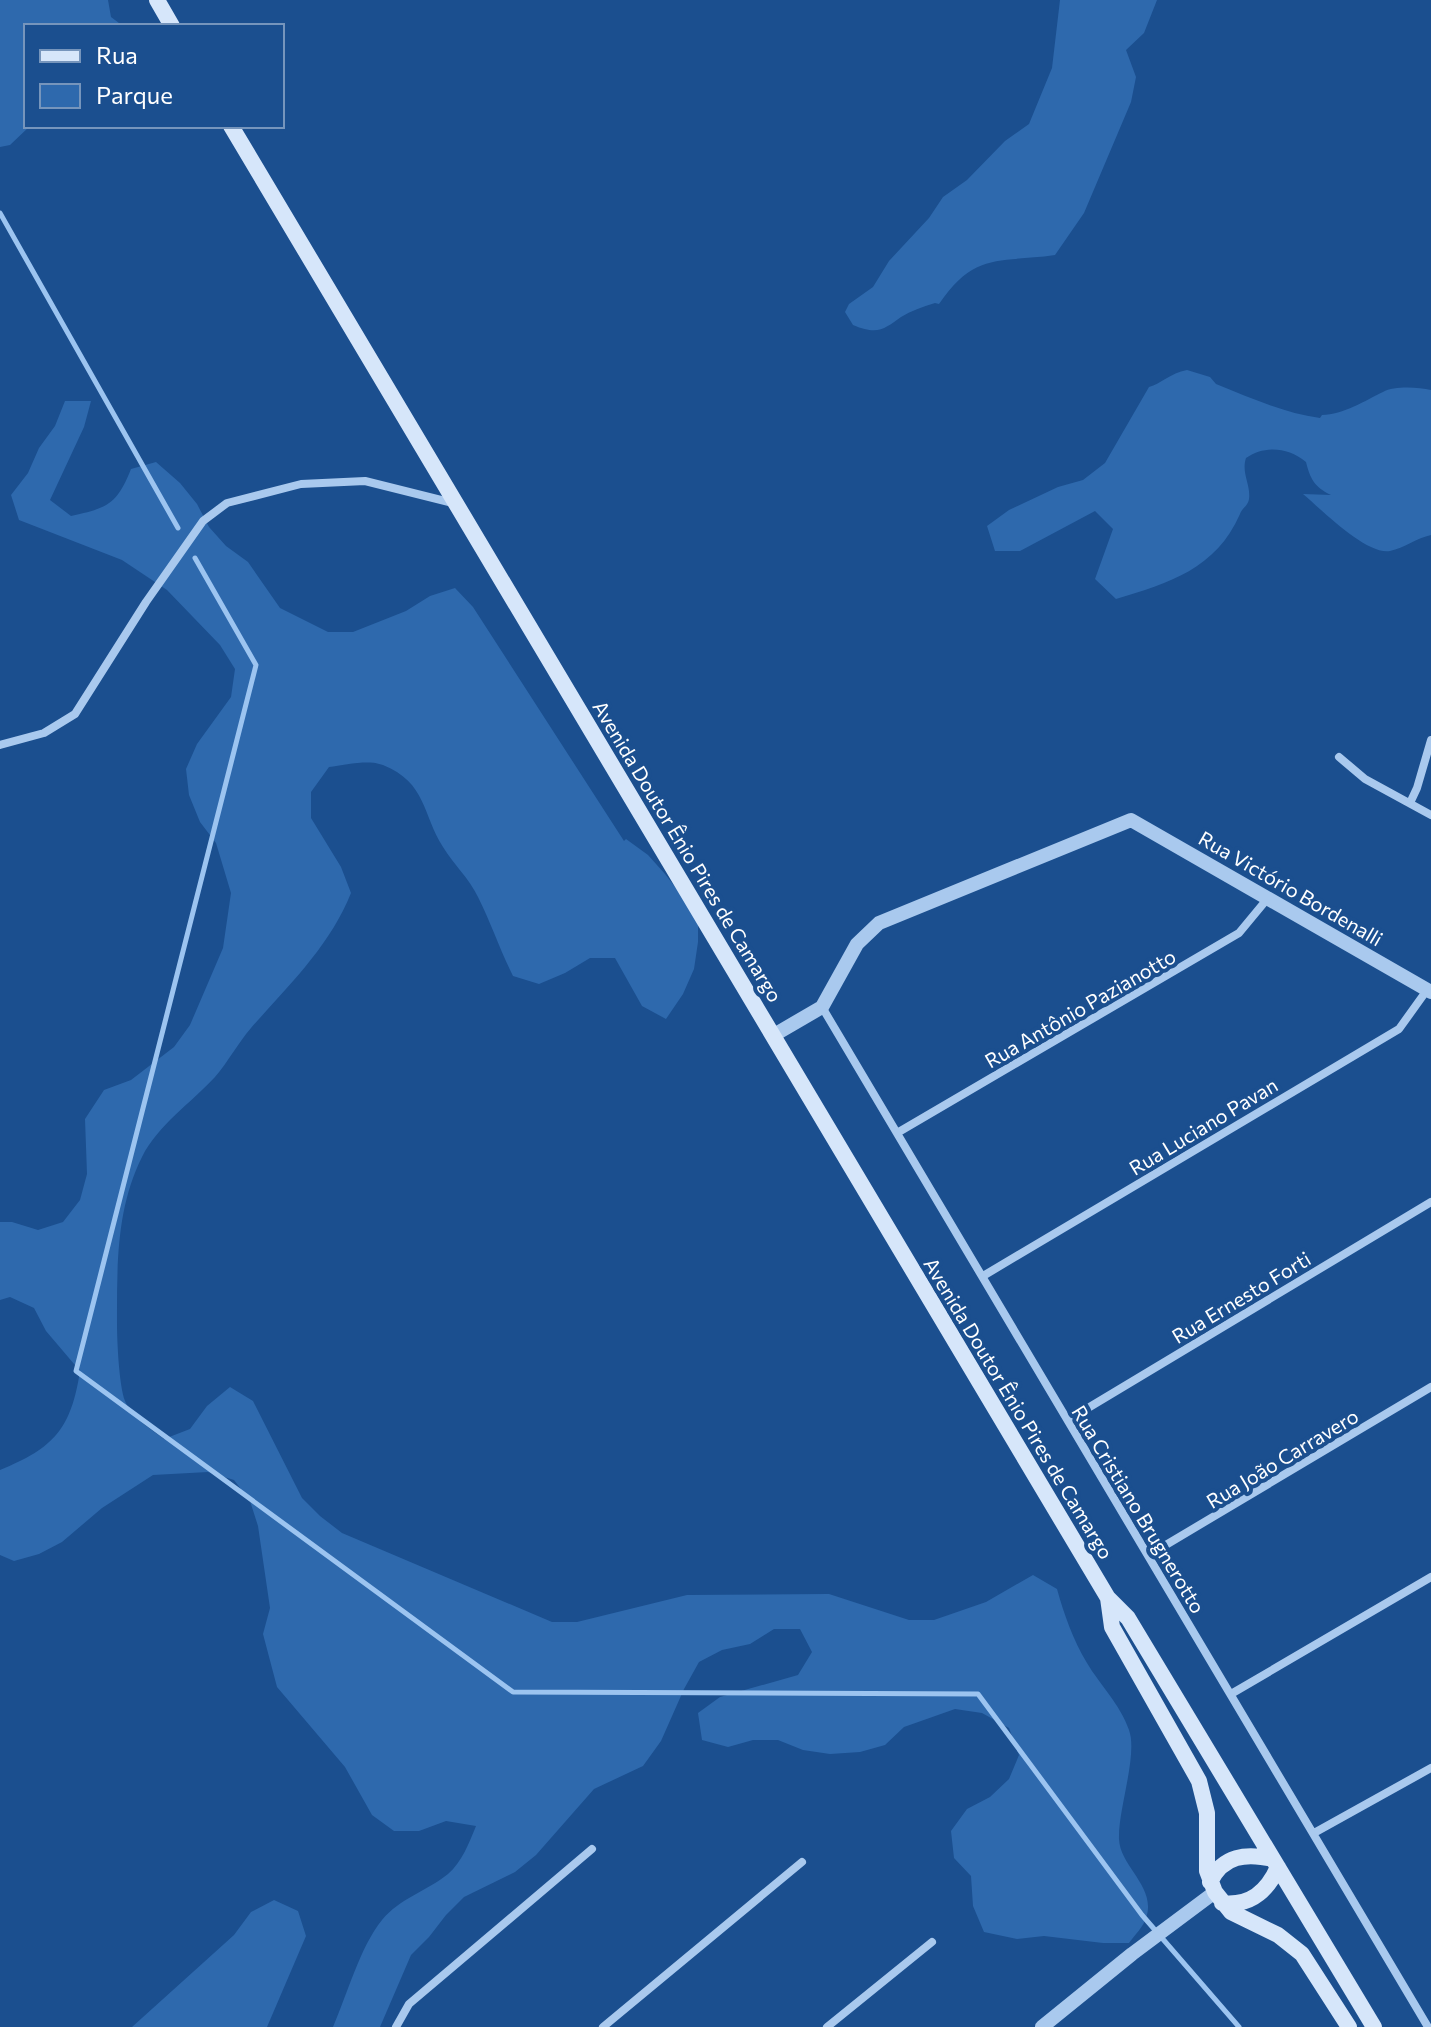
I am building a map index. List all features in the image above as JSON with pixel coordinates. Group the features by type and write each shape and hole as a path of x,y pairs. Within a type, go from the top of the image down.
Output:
{"main road":[{"path":"157,0 171,24"},
{"name":"Avenida Doutor Ênio Pires de Camargo","path":"232,128 1108,1598 1128,1618 1374,2027"},
{"name":"Avenida Doutor Ênio Pires de Camargo","path":"1108,1598 1112,1627 1199,1781 1207,1813 1207,1860 1216,1892"},
{"path":"1253,1855 1275,1863 1269,1885 1255,1898 1238,1903 1216,1892 1220,1867 1234,1858 1253,1855"},
{"path":"1216,1892 1242,1919 1278,1935 1302,1954 1349,2027"}],"street":[{"path":"0,745 44,733 75,714 146,602 203,521 227,503 301,484 365,481 457,504"},
{"path":"1410,803 1431,740"},
{"path":"1339,757 1365,779 1431,815"},
{"name":"Rua Victório Bordenalli","path":"822,1007 857,944 879,923 1131,820 1429,991"},
{"name":"Rua Antônio Pazianotto","path":"897,1133 1239,933 1268,898"},
{"name":"Rua Luciano Pavan","path":"983,1276 1399,1029 1429,991"},
{"path":"774,1035 822,1007"},
{"name":"Rua Cristiano Brugnerotto","path":"822,1007 1428,2027"},
{"name":"Rua Ernesto Forti","path":"1068,1420 1431,1202"},
{"name":"Rua João Carravero","path":"1149,1555 1431,1387"},
{"path":"1231,1694 1431,1577"},
{"path":"1314,1833 1431,1768"},
{"path":"396,2027 409,2004 592,1849"},
{"path":"603,2027 802,1862"},
{"path":"1042,2027 1132,1954 1216,1892"},
{"path":"827,2027 932,1942"}],"green space":[{"path":"0,0 108,0 111,17 120,24 24,24 24,128 28,128 10,145 0,147"},
{"path":"1060,0 1157,0 1144,33 1126,50 1136,77 1131,102 1084,213 1055,255 1004,260 977,267 952,287 939,304 913,311 881,329 869,330 853,325 845,312 849,304 873,287 889,261 929,218 943,197 967,180 1005,141 1029,124 1052,68"},
{"path":"1187,370 1210,377 1216,384 1268,404 1320,418 1346,410 1388,390 1431,390 1431,535 1390,551 1369,546 1303,494 1331,495 1314,482 1306,462 1291,453 1267,450 1246,458 1248,501 1218,548 1189,571 1154,587 1116,599 1095,579 1113,529 1095,511 1020,551 995,551 987,526 1009,510 1058,487 1083,480 1105,463 1149,387"},
{"path":"65,401 91,401 84,427 50,500 71,516 110,503 121,490 131,469 156,462 180,483 197,504 209,527 226,546 248,562 280,608 328,632 353,632 406,611 430,596 455,588 473,607 624,841 626,839 648,855 698,916 694,969 683,994 666,1019 642,1006 615,958 590,958 539,984 513,976 483,907 436,835 416,790 397,772 377,763 329,767 311,792 311,818 341,867 351,893 342,912 307,965 246,1034 215,1077 149,1145 133,1177 123,1218 117,1281 119,1363 123,1394 132,1413 164,1439 190,1429 207,1406 230,1387 253,1401 302,1498 342,1533 552,1622 577,1622 687,1595 829,1594 909,1620 934,1620 986,1602 1033,1575 1057,1589 1069,1627 1082,1654 1129,1730 1130,1768 1119,1839 1125,1859 1143,1887 1148,1907 1145,1921 1129,1943 1044,1936 1017,1939 984,1932 973,1906 971,1876 954,1858 951,1831 967,1809 990,1797 1009,1779 1019,1755 1009,1728 982,1713 955,1709 904,1727 885,1745 860,1752 830,1754 803,1750 778,1740 753,1740 728,1747 702,1740 698,1713 720,1697 798,1675 812,1652 800,1629 774,1629 750,1644 722,1650 699,1662 661,1741 643,1766 594,1789 536,1855 515,1872 464,1897 446,1915 411,1955 380,2027 333,2027 374,1931 389,1912 453,1869 465,1852 476,1826 446,1821 419,1831 394,1831 372,1815 345,1767 277,1687 263,1634 270,1608 258,1526 250,1501 234,1480 208,1472 153,1475 102,1508 62,1542 39,1554 14,1561 0,1555 0,1470 34,1453 57,1434 71,1408 80,1371 46,1331 34,1308 10,1297 0,1300 0,1222 12,1222 38,1230 63,1222 80,1200 87,1174 85,1119 104,1090 131,1080 174,1047 190,1025 223,948 231,893 216,843 200,822 189,795 186,769 197,744 231,697 235,669 220,645 167,590 122,560 19,520 11,495 28,473 39,448 55,426"},
{"path":"274,1900 298,1911 306,1936 267,2027 132,2027 234,1935 251,1912"}],"waterway":[{"path":"0,213 178,528"},
{"path":"195,558 256,665 76,1371 513,1692 978,1694 1142,1915 1239,2027"}]}
